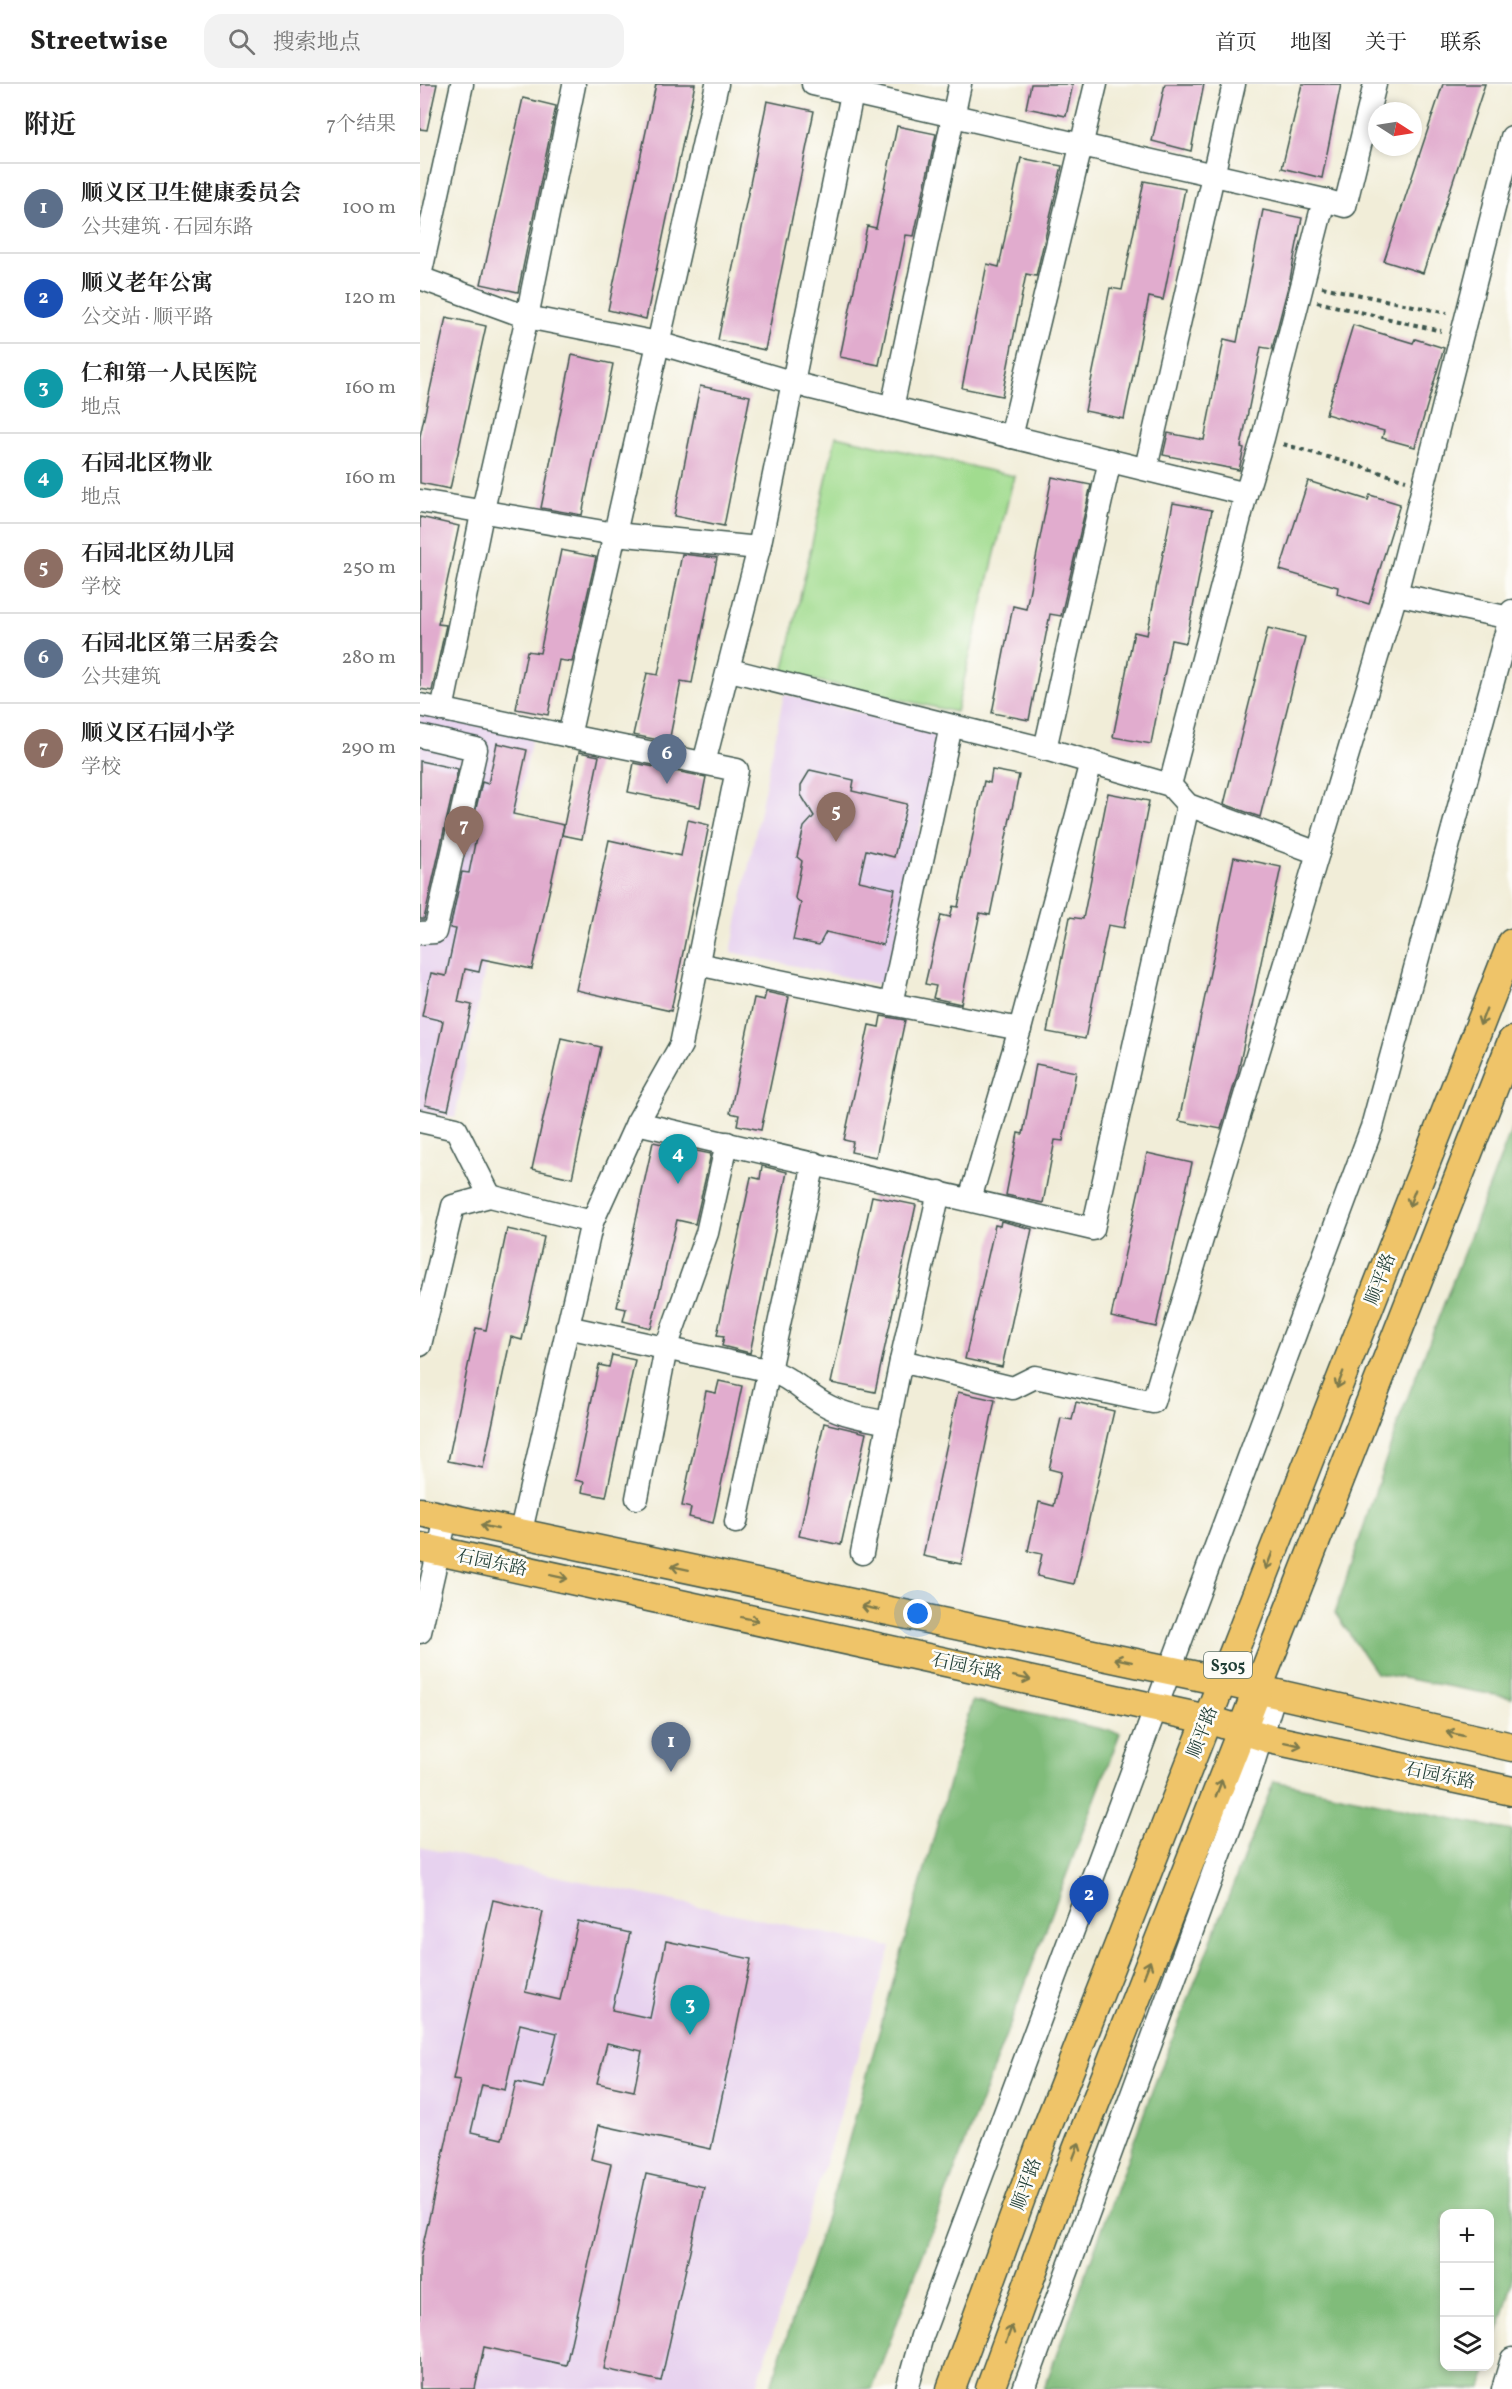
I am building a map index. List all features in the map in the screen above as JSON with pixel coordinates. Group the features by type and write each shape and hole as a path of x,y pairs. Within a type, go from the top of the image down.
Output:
{"main road":[{"name":"顺平路","path":"951,2389 1042,2138 1512,943"},
{"name":"顺平路","path":"990,2389 1076,2152 1251,1733 1512,1041"},
{"name":"石园东路","path":"433,1515 1221,1681 1512,1747"},
{"name":"石园东路","path":"429,1549 1207,1719 1251,1733 1512,1791"}],"street":[{"path":"462,84 420,277 527,317 658,344 794,383 1246,494"},
{"path":"442,710 482,514 527,317 573,84"},
{"path":"569,736 717,84"},
{"path":"813,84 853,89 952,116 1082,147 1345,206 1375,84"},
{"path":"892,408 960,84"},
{"path":"1011,437 1096,84"},
{"path":"1146,468 1234,84"},
{"path":"704,763 730,670 759,548 853,89"},
{"path":"901,1362 1013,1388 1035,1377 1153,1402 1396,594 1512,137"},
{"path":"1170,785 1324,200"},
{"path":"1045,749 1110,460"},
{"path":"420,501 482,514 615,534 759,548"},
{"path":"907,2389 922,2336 1372,1127 1511,615 1396,594"},
{"path":"730,670 1045,749 1170,785 1188,805 1318,853"},
{"path":"420,705 737,770 681,1045 637,1123 592,1222 520,1535"},
{"path":"891,1004 951,726"},
{"path":"420,736 476,749 435,932 420,933"},
{"path":"970,1199 1020,1029 1091,762"},
{"path":"637,1123 1093,1229 1188,805"},
{"path":"697,963 1020,1029"},
{"path":"420,1121 456,1129 490,1196"},
{"path":"637,1498 666,1348 707,1233 727,1143"},
{"path":"736,1522 767,1370 814,1163"},
{"path":"862,1553 939,1192"},
{"path":"420,1345 426,1301 453,1206 490,1196 592,1222"},
{"path":"567,1327 782,1374 825,1405 862,1418 888,1423"},
{"path":"420,1632 433,1515"},
{"path":"1024,2389 1247,1781 1251,1733"},
{"path":"1503,2389 1512,2359"}],"path":[{"path":"1300,290 1456,315"},
{"path":"1300,290 1451,334"},
{"path":"1263,438 1424,485"}],"shaded area":[{"path":"784,694 941,732 886,986 731,952"},
{"path":"420,713 532,737 455,1118 420,1110"},
{"path":"420,1847 891,1947 756,2389 420,2389"}],"green space":[{"path":"836,436 1014,476 956,712 783,673"},
{"path":"1512,1128 1512,1698 1376,1673 1335,1613 1400,1417"},
{"path":"972,1701 1120,1733 872,2389 770,2389 835,2189"},
{"path":"1274,1781 1512,1831 1512,2283 1494,2347 1494,2209 1440,2209 1440,2371 1487,2371 1482,2389 1044,2389 1152,2091"}],"building":[{"path":"420,84 437,84 427,130 420,129"},
{"path":"656,84 695,84 646,319 608,310"},
{"path":"1031,84 1073,84 1066,116 1026,108"},
{"path":"1165,84 1204,84 1191,151 1152,141"},
{"path":"1302,84 1341,84 1322,178 1282,168"},
{"path":"1443,84 1485,84 1423,273 1384,261 1419,156 1422,156 1422,147"},
{"path":"523,98 556,106 518,292 481,284"},
{"path":"767,101 814,111 765,350 718,340"},
{"path":"897,126 936,134 914,236 906,235 879,365 840,357 867,226 876,228"},
{"path":"1021,158 1062,166 1036,276 1026,274 1002,396 962,388 987,264 999,267"},
{"path":"1144,181 1185,189 1163,300 1149,297 1124,419 1085,411 1110,288 1122,290"},
{"path":"1263,210 1302,218 1290,279 1272,349 1261,347 1241,447 1244,448 1239,470 1163,455 1168,433 1204,440 1224,339 1237,342"},
{"path":"446,317 486,326 450,489 420,483 420,436"},
{"path":"1353,325 1413,343 1415,339 1444,348 1415,447 1382,438 1384,431 1326,414"},
{"path":"572,355 613,364 582,515 541,508"},
{"path":"700,386 750,396 724,526 674,516"},
{"path":"1052,477 1091,485 1061,616 1050,614 1029,720 992,713 1013,606 1026,609"},
{"path":"1308,481 1368,500 1370,495 1400,504 1369,604 1337,594 1338,587 1280,570"},
{"path":"1173,503 1212,510 1186,643 1171,640 1151,744 1113,737 1134,632 1147,635"},
{"path":"420,517 459,526 438,624 446,625 432,691 420,689"},
{"path":"561,550 596,557 572,662 559,660 548,715 516,709 527,651 540,653"},
{"path":"682,554 717,558 692,683 681,681 669,742 633,735 647,673 658,675"},
{"path":"1268,628 1305,637 1260,817 1224,804"},
{"path":"497,743 527,750 513,814 564,825 532,969 482,959 479,972 465,969 458,1002 472,1005 448,1110 425,1105 443,1021 422,1016 431,973 446,976 456,929 450,928 462,872 469,873 479,823 473,822 482,782 488,784"},
{"path":"579,752 599,756 582,839 562,835"},
{"path":"420,761 458,769 424,919 420,919"},
{"path":"634,763 706,777 700,807 628,792"},
{"path":"810,770 854,780 852,791 907,804 894,857 866,850 859,881 895,889 883,945 826,932 819,945 793,940 801,903 795,898 802,861 797,857 804,827 814,816 801,795 801,785"},
{"path":"992,770 1019,775 990,915 980,913 961,1004 933,998 936,986 925,984 941,915 950,917 953,906 958,907 984,781 990,783"},
{"path":"1108,793 1149,801 1124,928 1108,925 1085,1039 1047,1032 1070,917 1083,919"},
{"path":"688,820 709,825 671,1011 576,990 609,840 681,856"},
{"path":"1234,857 1281,867 1238,1072 1221,1129 1179,1121"},
{"path":"766,992 789,997 761,1130 737,1125 739,1115 730,1113 754,998 764,1000"},
{"path":"881,1016 905,1020 876,1157 851,1152 853,1142 844,1140 869,1025 879,1027"},
{"path":"561,1038 601,1047 572,1178 532,1169"},
{"path":"1036,1064 1076,1072 1063,1141 1055,1140 1043,1203 1006,1195 1018,1133 1023,1134"},
{"path":"653,1142 711,1154 695,1224 677,1220 651,1328 623,1321 626,1309 617,1307"},
{"path":"1147,1153 1192,1163 1156,1327 1111,1317"},
{"path":"762,1166 787,1172 750,1353 722,1346 724,1336 717,1335 751,1177 760,1179"},
{"path":"872,1196 916,1205 875,1392 831,1383"},
{"path":"1001,1221 1032,1229 1002,1367 965,1359 995,1225 1000,1226"},
{"path":"507,1229 544,1237 522,1340 511,1337 483,1468 448,1461 476,1328 486,1330"},
{"path":"612,1355 635,1360 606,1497 582,1492 584,1482 575,1480 599,1365 609,1367"},
{"path":"719,1381 742,1386 713,1523 689,1517 691,1508 682,1506 706,1391 716,1393"},
{"path":"958,1392 995,1400 961,1564 923,1556"},
{"path":"1076,1402 1114,1411 1074,1584 1037,1576 1042,1554 1028,1551 1039,1502 1054,1506 1061,1472 1049,1469 1061,1418 1072,1420"},
{"path":"824,1423 866,1433 841,1545 799,1536"},
{"path":"493,1900 543,1912 525,1992 560,2000 578,1921 630,1933 612,2010 650,2018 666,1941 751,1959 711,2149 599,2125 591,2159 611,2164 566,2365 484,2347 475,2389 420,2389 420,2258 460,2080 453,2079","holes":["520,2024 557,2033 544,2088 516,2082 502,2139 471,2132 482,2085 505,2090","607,2043 642,2051 634,2091 597,2083"]},
{"path":"646,2174 704,2187 661,2381 604,2369"}],"place":[{"name":"石园北区第三居委会","path":"667,784"},
{"name":"石园北区幼儿园","path":"836,842"},
{"name":"顺义区石园小学","path":"464,856"},
{"name":"石园北区物业","path":"678,1184"},
{"name":"顺义区卫生健康委员会","path":"671,1772"},
{"name":"顺义老年公寓","path":"1089,1925"},
{"name":"仁和第一人民医院","path":"690,2035"}]}
